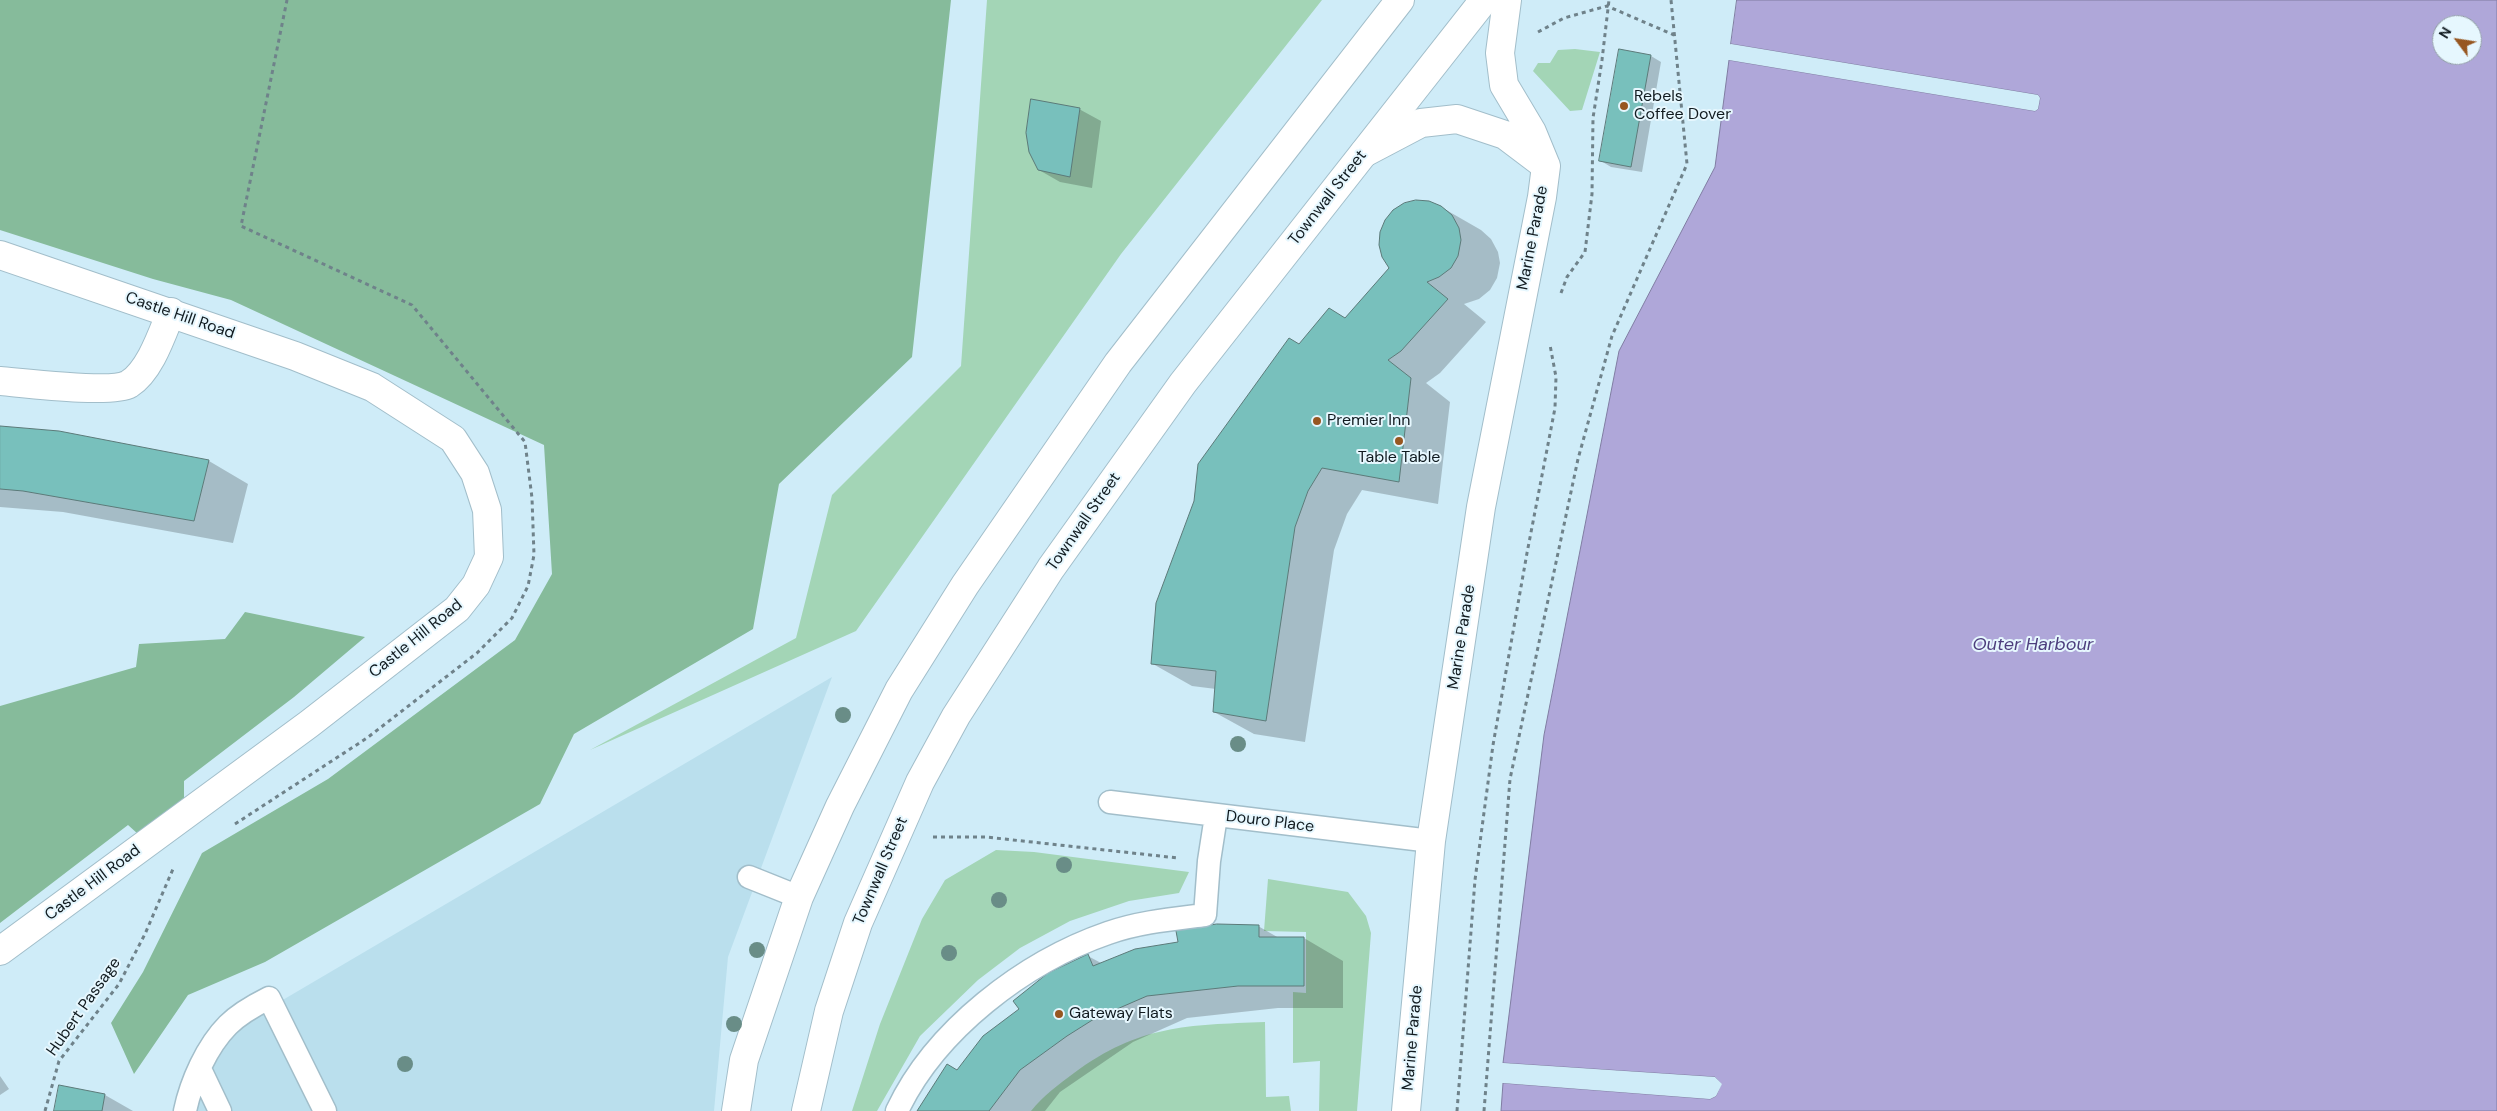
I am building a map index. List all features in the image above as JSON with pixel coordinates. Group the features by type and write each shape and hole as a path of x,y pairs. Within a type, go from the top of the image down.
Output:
{"main road":[{"path":"736,1111 744,1060 799,897 840,806 899,690 965,585 1118,362 1400,0"},
{"name":"Townwall Street","path":"806,1111 828,1011 858,923 920,782 956,716 1051,568 1182,382 1484,0"},
{"name":"Marine Parade","path":"1406,1111 1430,840 1481,507 1542,197 1546,166 1532,132 1504,85 1500,53 1507,0"},
{"name":"Marine Parade","path":"1364,152 1421,123 1457,119 1505,135 1546,166"},
{"name":"Castle Hill Road","path":"0,255 171,312 295,356 372,387 453,439 475,473 487,510 489,557 476,585 457,609 309,724 0,951"},
{"path":"0,381 93,389 129,385 144,369 156,350 171,312"}],"lane":[{"name":"Douro Place","path":"1110,802 1430,840"},
{"path":"897,1111 924,1064 945,1039 1002,990 1039,965 1108,933 1157,921 1205,914 1209,861 1216,816"},
{"path":"749,877 799,897"},
{"path":"185,1111 200,1069 214,1043 228,1025 256,1005 270,998 325,1111"},
{"path":"200,1069 220,1111"}],"path":[{"path":"230,828 367,738 477,654 512,618 528,586 534,555 532,498 526,442 412,305 241,226 287,0"},
{"path":"1558,300 1567,277 1585,252 1592,194 1593,118 1609,0"},
{"path":"1484,1111 1510,779 1576,469 1612,336 1687,164 1670,0"},
{"path":"1500,53 1564,18 1607,6 1674,35"},
{"path":"1457,1111 1475,880 1493,745 1555,408 1556,377 1550,343"},
{"path":"896,836 986,837 1209,861"},
{"name":"Hubert Passage","path":"45,1111 59,1062 119,984 145,934 172,870"}],"shaded area":[{"path":"832,677 728,957 714,1111 176,1111 213,1041"}],"green space":[{"path":"0,0 951,0 912,357 779,484 753,629 574,734 540,804 265,962 188,995 134,1074 111,1023 143,972 202,853 328,779 515,640 552,574 544,445 231,300 153,279 0,230"},
{"path":"987,0 1322,0 1121,254 856,631 590,750 796,638 832,495 961,366"},
{"path":"1575,49 1600,52 1582,110 1570,111 1533,71 1538,63 1550,63 1558,50"},
{"path":"245,612 365,637 294,697 184,781 184,798 138,834 128,825 0,923 0,706 136,667 139,644 225,639"},
{"path":"996,850 1034,852 1189,872 1179,893 1129,901 1070,921 1020,948 978,980 920,1036 877,1111 852,1111 880,1024 922,919 945,880"},
{"path":"1268,879 1348,892 1366,916 1371,933 1357,1111 1319,1111 1320,1061 1293,1063 1293,992 1306,993 1306,932 1264,931"},
{"path":"1265,1022 1266,1097 1289,1096 1291,1111 1031,1111 1041,1100 1074,1073 1120,1045 1142,1037 1187,1027"}],"water":[{"name":"Outer Harbour","path":"1737,0 2497,0 2497,1111 1501,1111 1503,1083 1710,1099 1716,1096 1721,1084 1715,1077 1503,1063 1544,735 1619,351 1715,167 1729,60 2035,111 2038,109 2040,98 2038,95 1731,44"}],"pier":[{"path":"1731,44 2038,95 2040,98 2038,109 2035,111 1729,60 1729,57 2034,109 2038,98 1731,46"},
{"path":"1503,1063 1715,1077 1722,1084 1716,1096 1710,1099 1503,1083 1503,1080 1710,1096 1715,1094 1719,1085 1714,1079 1503,1065"}],"building":[{"path":"1619,49 1651,55 1631,167 1599,161"},
{"path":"1031,99 1080,108 1070,177 1038,170 1029,152 1026,133"},
{"name":"Premier Inn","path":"1416,200 1429,201 1441,206 1452,215 1459,228 1461,240 1458,256 1451,268 1439,277 1427,282 1448,299 1401,351 1388,360 1411,378 1399,482 1322,468 1308,491 1295,527 1266,721 1213,712 1216,671 1151,664 1156,603 1194,501 1198,464 1289,338 1299,344 1329,308 1345,318 1389,268 1382,257 1379,245 1380,232 1385,220 1393,210 1404,203"},
{"path":"0,426 59,431 209,460 194,521 23,491 0,489"},
{"name":"Gateway Flats","path":"1217,924 1259,925 1259,937 1304,937 1304,986 1238,986 1147,996 1094,1019 1020,1070 989,1111 917,1111 947,1064 957,1070 983,1036 1019,1009 1013,1001 1048,973 1088,954 1093,966 1135,949 1178,942 1176,931"},
{"path":"59,1085 105,1094 102,1111 54,1111"}],"place":[{"name":"Rebels Coffee Dover","path":"1624,106"},
{"name":"Premier Inn","path":"1317,421"},
{"name":"Table Table","path":"1399,441"},
{"name":"Gateway Flats","path":"1059,1014"}]}
